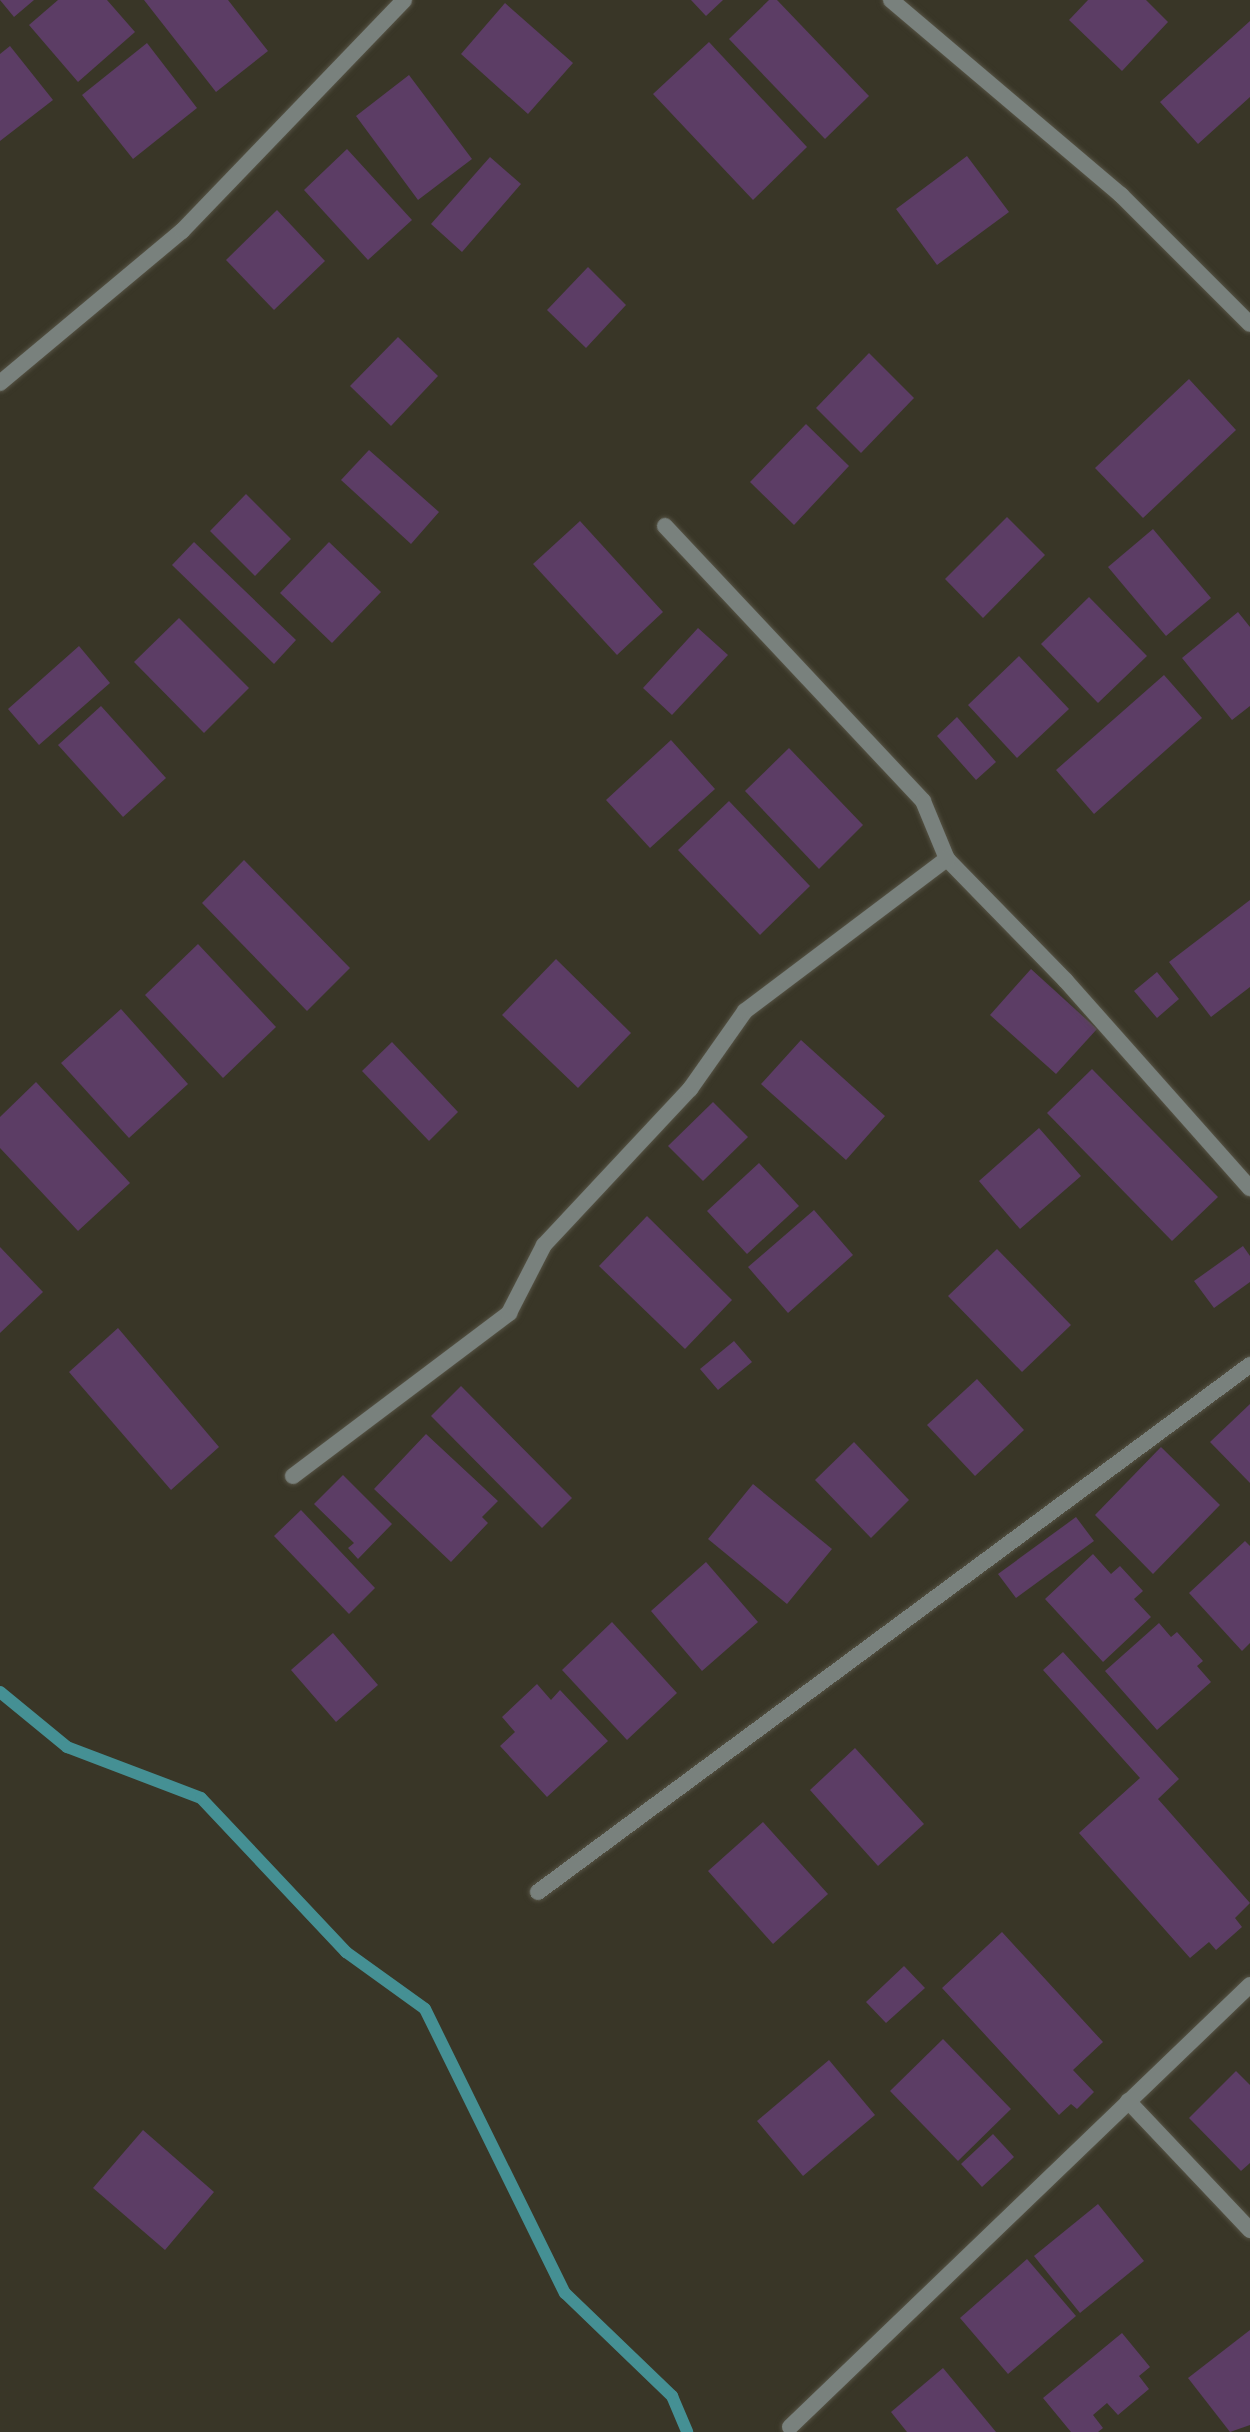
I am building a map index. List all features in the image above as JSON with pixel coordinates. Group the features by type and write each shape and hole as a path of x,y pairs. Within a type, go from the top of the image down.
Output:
{"street":[{"path":"0,383 182,231 404,0"},
{"path":"891,0 1121,195 1250,324"},
{"path":"665,526 923,801 947,859 1066,981 1250,1188"},
{"path":"293,1476 509,1313 544,1245 690,1089 745,1011 947,859"},
{"path":"538,1892 1250,1365"},
{"path":"790,2427 1250,1985"},
{"path":"1128,2101 1250,2230"}],"building":[{"path":"0,0 34,0 14,17"},
{"path":"58,0 107,0 135,32 78,82 29,25"},
{"path":"144,0 228,0 268,51 216,92"},
{"path":"691,0 723,0 706,16"},
{"path":"769,0 777,0 869,96 825,139 729,39"},
{"path":"1088,0 1146,0 1168,22 1122,71 1069,20"},
{"path":"505,3 573,63 528,114 461,54"},
{"path":"1250,21 1250,97 1198,144 1160,102"},
{"path":"709,42 807,147 753,200 653,94"},
{"path":"147,43 197,108 133,159 82,95"},
{"path":"10,46 53,100 0,141 0,54"},
{"path":"409,75 472,159 418,200 356,116"},
{"path":"347,149 412,220 368,260 304,190"},
{"path":"967,156 1009,212 937,265 896,209"},
{"path":"490,157 521,184 462,252 431,224"},
{"path":"277,210 325,261 274,310 226,260"},
{"path":"588,267 626,305 586,348 547,310"},
{"path":"398,337 438,376 391,426 350,386"},
{"path":"869,353 914,398 861,453 816,408"},
{"path":"1189,379 1236,430 1143,518 1095,468"},
{"path":"806,424 849,466 794,525 750,482"},
{"path":"369,450 439,512 411,544 341,480"},
{"path":"246,494 291,539 255,576 210,531"},
{"path":"1007,517 1045,555 983,618 945,579"},
{"path":"580,521 663,612 617,655 533,564"},
{"path":"1153,529 1211,598 1166,636 1108,567"},
{"path":"194,542 296,640 274,664 172,565"},
{"path":"329,542 381,592 332,643 280,593"},
{"path":"1089,597 1147,656 1098,703 1041,644"},
{"path":"1238,612 1250,627 1250,706 1232,720 1182,658"},
{"path":"179,618 249,688 204,733 134,662"},
{"path":"698,628 728,655 672,715 643,688"},
{"path":"79,646 110,683 39,745 8,709"},
{"path":"1019,656 1069,709 1017,758 968,705"},
{"path":"1164,675 1202,718 1094,814 1056,770"},
{"path":"101,706 166,778 123,817 58,745"},
{"path":"957,717 996,762 976,780 937,736"},
{"path":"671,740 715,789 650,848 606,800"},
{"path":"789,748 863,825 819,869 745,791"},
{"path":"729,801 810,886 760,935 678,850"},
{"path":"244,860 350,968 307,1011 202,903"},
{"path":"1250,900 1250,987 1211,1017 1169,962"},
{"path":"198,944 276,1027 223,1078 145,995"},
{"path":"556,959 631,1033 578,1088 502,1015"},
{"path":"1031,969 1097,1029 1056,1074 990,1015"},
{"path":"1157,972 1179,999 1157,1018 1134,991"},
{"path":"121,1009 188,1084 129,1138 61,1063"},
{"path":"801,1040 885,1116 846,1160 761,1084"},
{"path":"392,1042 458,1112 429,1141 362,1071"},
{"path":"1092,1069 1218,1197 1172,1241 1047,1113"},
{"path":"36,1082 130,1183 78,1231 0,1148 0,1117"},
{"path":"713,1102 748,1137 703,1181 668,1146"},
{"path":"1039,1128 1081,1176 1020,1229 979,1181"},
{"path":"759,1163 799,1206 747,1254 707,1211"},
{"path":"814,1210 853,1255 788,1313 748,1267"},
{"path":"647,1216 732,1300 685,1349 599,1266"},
{"path":"1243,1246 1250,1256 1250,1282 1214,1308 1194,1281"},
{"path":"0,1247 43,1292 0,1333"},
{"path":"997,1249 1071,1325 1022,1372 948,1296"},
{"path":"118,1328 219,1447 171,1490 69,1372"},
{"path":"734,1341 752,1362 718,1390 700,1369"},
{"path":"977,1379 1024,1430 975,1476 927,1425"},
{"path":"461,1386 572,1498 542,1528 431,1416"},
{"path":"1250,1404 1250,1483 1210,1442"},
{"path":"426,1434 498,1501 482,1517 488,1523 451,1562 374,1489"},
{"path":"854,1442 909,1500 871,1538 815,1480"},
{"path":"1161,1447 1220,1505 1153,1574 1095,1515"},
{"path":"343,1475 392,1524 358,1559 348,1548 354,1543 314,1504"},
{"path":"753,1484 832,1549 787,1604 708,1539"},
{"path":"301,1510 375,1588 349,1614 274,1536"},
{"path":"1076,1517 1094,1541 1016,1598 998,1574"},
{"path":"1245,1541 1250,1546 1250,1643 1242,1651 1189,1593"},
{"path":"1093,1554 1111,1574 1120,1566 1143,1591 1134,1599 1151,1617 1103,1662 1045,1599"},
{"path":"706,1562 758,1622 702,1671 651,1611"},
{"path":"612,1622 677,1693 627,1740 562,1670"},
{"path":"1159,1623 1171,1637 1177,1632 1203,1661 1197,1666 1211,1682 1157,1730 1105,1671"},
{"path":"333,1633 378,1685 336,1722 291,1670"},
{"path":"1063,1652 1179,1779 1158,1799 1250,1903 1235,1918 1242,1927 1216,1950 1209,1942 1190,1958 1079,1833 1140,1778 1043,1670"},
{"path":"537,1684 551,1700 560,1690 608,1741 547,1797 500,1746 515,1732 502,1717"},
{"path":"855,1748 924,1824 878,1866 810,1790"},
{"path":"763,1822 828,1894 773,1944 708,1871"},
{"path":"1002,1932 1103,2042 1073,2070 1094,2092 1077,2109 1071,2104 1059,2115 942,1988"},
{"path":"904,1966 925,1988 886,2023 866,2002"},
{"path":"943,2039 1011,2109 958,2161 890,2091"},
{"path":"829,2060 875,2115 803,2176 757,2121"},
{"path":"1236,2071 1250,2085 1250,2163 1241,2171 1189,2118"},
{"path":"143,2130 214,2192 165,2250 93,2188"},
{"path":"993,2134 1014,2157 982,2187 961,2164"},
{"path":"1098,2204 1144,2261 1080,2313 1034,2256"},
{"path":"1027,2259 1076,2316 1008,2374 960,2318"},
{"path":"1250,2330 1250,2425 1230,2432 1188,2378"},
{"path":"1122,2333 1150,2367 1139,2376 1149,2389 1118,2415 1107,2403 1093,2415 1103,2428 1098,2432 1071,2432 1043,2398"},
{"path":"943,2368 996,2432 907,2432 891,2412"}],"waterway":[{"path":"0,1692 67,1747 201,1798 346,1952 425,2009 565,2293 672,2396 687,2432"}]}
